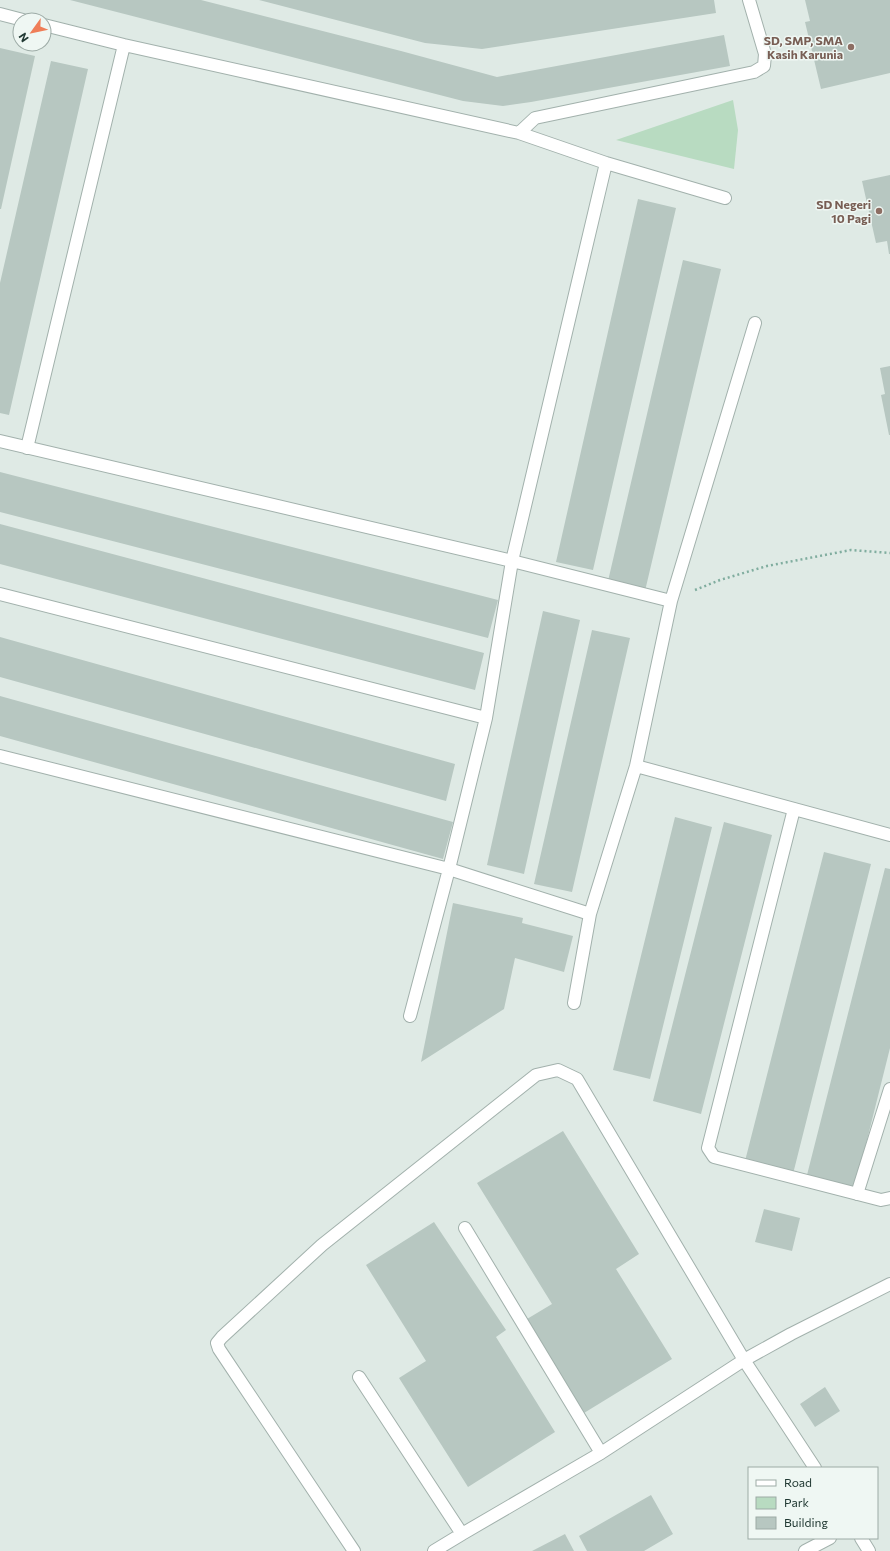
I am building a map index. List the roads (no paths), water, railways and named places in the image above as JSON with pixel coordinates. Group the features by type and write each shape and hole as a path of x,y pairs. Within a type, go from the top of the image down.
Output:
{"street":[{"path":"519,133 535,118 754,72 764,66 765,54 749,0"},
{"path":"0,14 12,17"},
{"path":"52,27 124,45 519,133 606,163 725,198"},
{"path":"27,448 124,45"},
{"path":"410,1016 449,869 486,718 512,561 606,163"},
{"path":"574,1003 590,914 636,766 671,601 755,323"},
{"path":"0,441 512,561 671,601"},
{"path":"0,594 486,718"},
{"path":"0,756 449,869 590,914"},
{"path":"636,766 890,835"},
{"path":"794,809 708,1148 714,1157 881,1200 890,1198"},
{"path":"354,1551 217,1343 322,1245 536,1075 558,1070 577,1079 744,1360 814,1467"},
{"path":"857,1194 890,1089"},
{"path":"465,1228 601,1453"},
{"path":"434,1551 601,1453 744,1360 791,1334 890,1284"},
{"path":"359,1377 462,1534"},
{"path":"805,1551 828,1539"},
{"path":"862,1539 869,1551"}],"place":[{"name":"SD, SMP, SMA Kasih Karunia","path":"851,47"},
{"name":"SD Negeri 10 Pagi","path":"879,211"}]}
